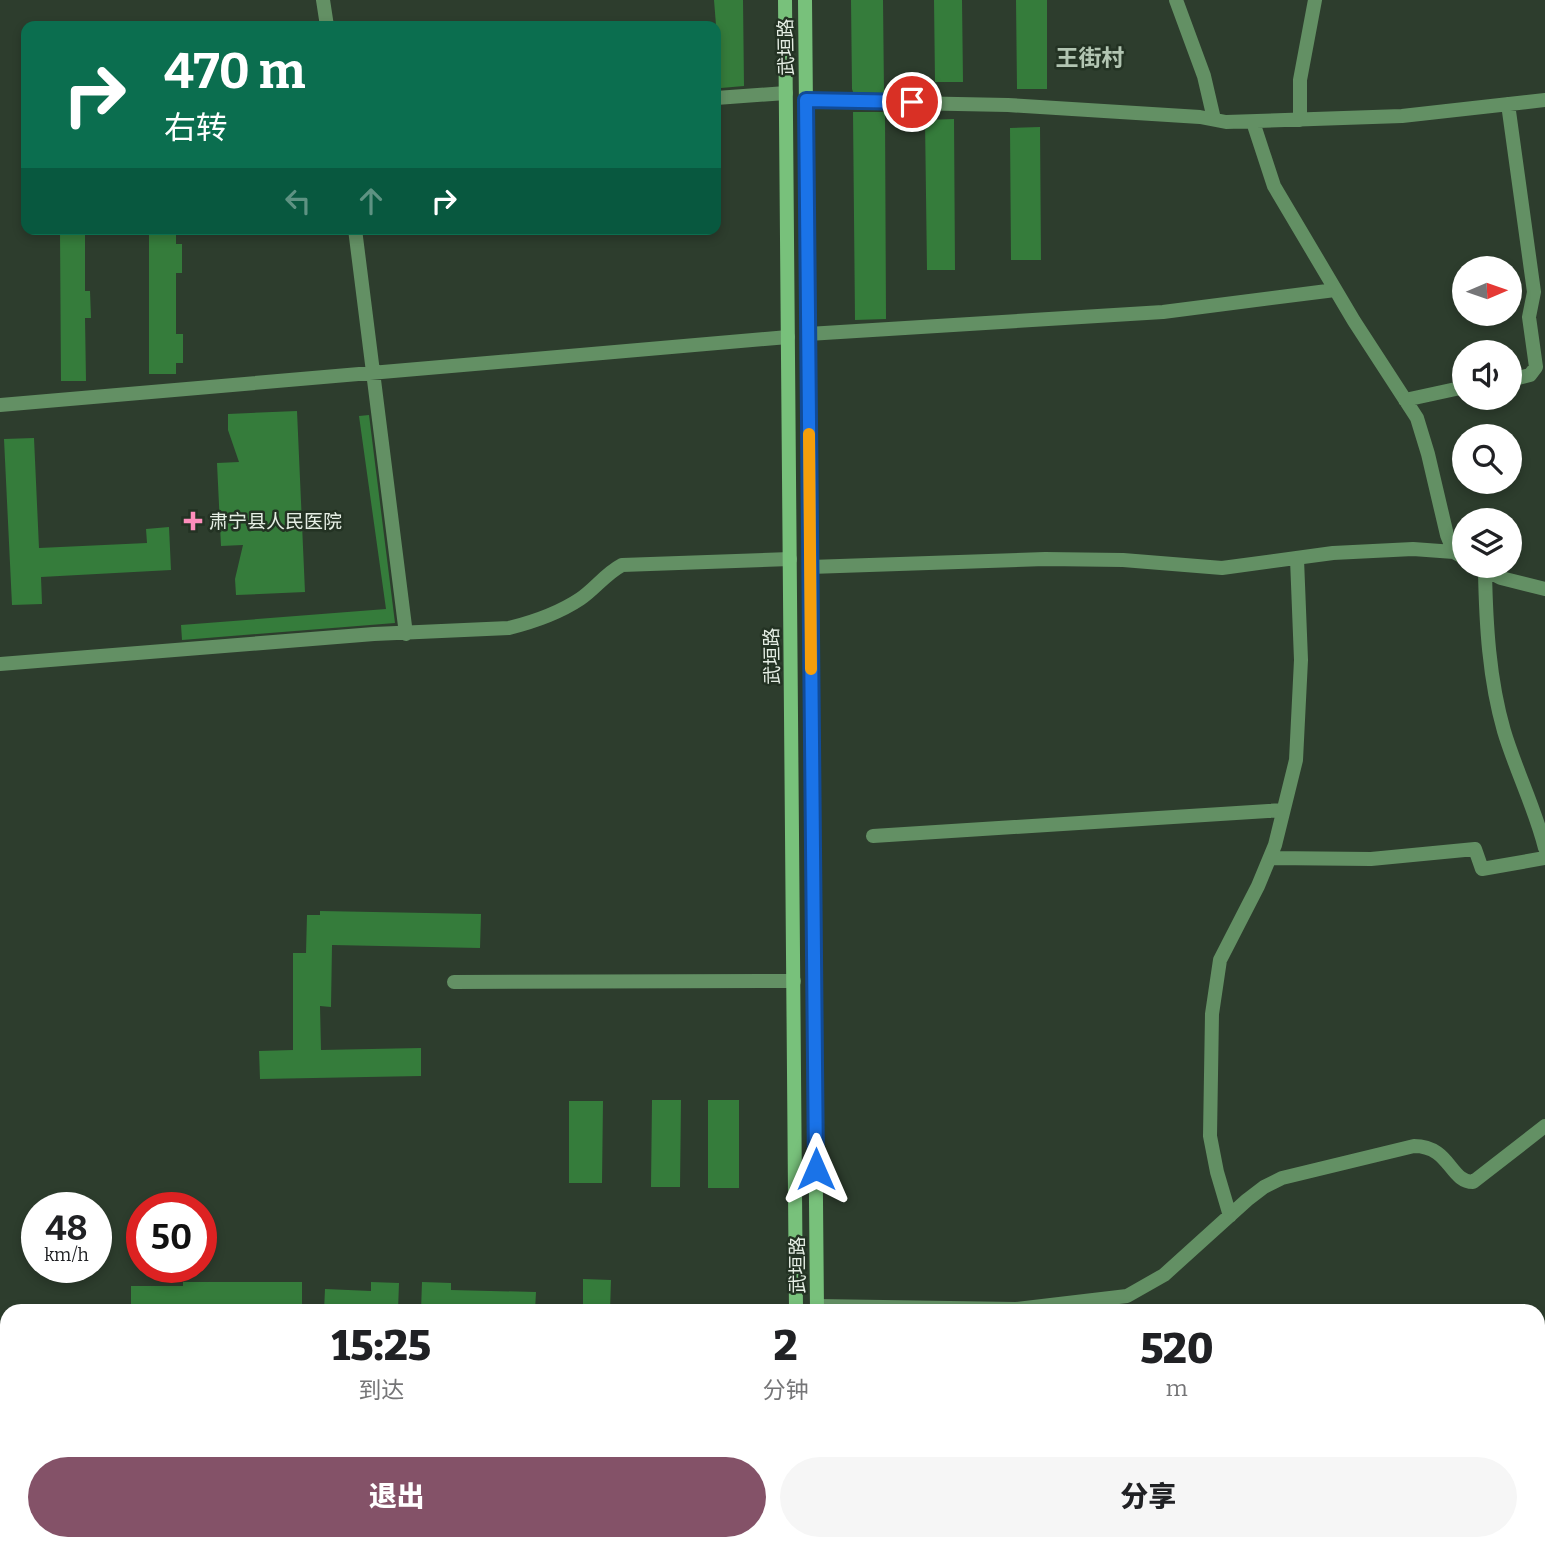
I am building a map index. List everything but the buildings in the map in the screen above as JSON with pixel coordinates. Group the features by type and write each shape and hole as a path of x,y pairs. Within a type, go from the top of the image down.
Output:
{"main road":[{"name":"武垣路","path":"785,0 796,1304"},
{"name":"武垣路","path":"805,0 817,1304"}],"street":[{"path":"324,0 326,21"},
{"path":"1176,0 1204,76 1214,119"},
{"path":"1300,120 1300,80 1315,0"},
{"path":"721,98 786,93"},
{"path":"806,100 1009,105 1253,121 1402,116 1545,100"},
{"path":"1508,104 1534,292 1529,317 1536,366 1530,375 1522,377"},
{"path":"1253,121 1273,186 1335,290 1417,418 1447,535 1452,543"},
{"path":"356,235 405,634"},
{"path":"808,334 1163,312 1335,290"},
{"path":"0,405 788,337"},
{"path":"1405,400 1452,390"},
{"path":"810,567 1045,559 1123,560 1222,568 1368,551 1452,555"},
{"path":"0,664 374,634 509,628 528,623 579,600 610,572 622,565 790,559"},
{"path":"1230,1216 1210,1136 1212,1014 1220,960 1270,858 1296,760 1300,717 1297,559"},
{"path":"1481,578 1487,634 1504,732 1538,818 1545,848"},
{"path":"1501,578 1545,589"},
{"path":"873,836 1283,810"},
{"path":"1270,858 1371,859 1475,849 1482,869 1545,858"},
{"path":"454,982 794,981"},
{"path":"1059,1304 1127,1296 1164,1275 1264,1187 1282,1178 1414,1146 1435,1149 1463,1180 1473,1182 1545,1126"}],"slow traffic":[{"path":"809,434 811,669"}],"place":[{"name":"肃宁县人民医院","path":"193,521"}],"district":[{"name":"王街村","path":"1090,58"}],"route":[{"path":"816,1169 806,100 912,102"}]}
